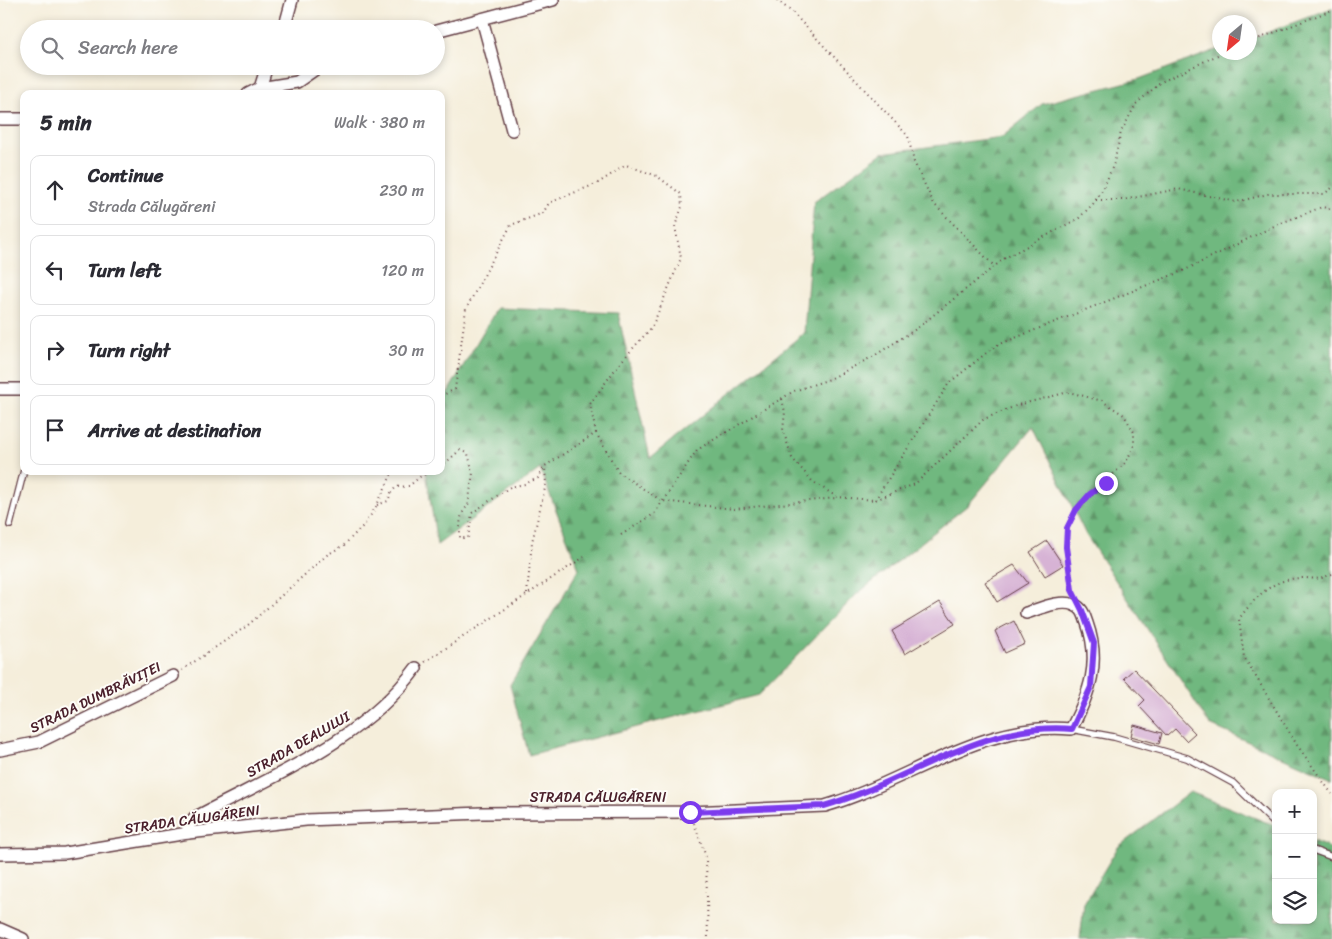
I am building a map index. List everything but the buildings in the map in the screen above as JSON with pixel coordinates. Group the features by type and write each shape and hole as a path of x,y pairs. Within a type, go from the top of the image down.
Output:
{"street":[{"path":"286,20 292,0"},
{"path":"445,29 553,0"},
{"path":"482,19 512,130"},
{"path":"260,88 264,75"},
{"path":"256,90 297,82 307,75"},
{"path":"0,120 20,119"},
{"path":"0,389 20,389"},
{"path":"1026,613 1066,603 1075,605 1082,610 1094,643 1091,687 1072,729"},
{"name":"STRADA DEALULUI","path":"188,833 188,826 194,818 338,740 370,718 389,702 416,668"},
{"name":"STRADA DUMBRĂVIȚEI","path":"0,750 39,742 173,676"},
{"name":"STRADA CĂLUGĂRENI","path":"0,854 65,853 188,833 306,820 382,816 690,812 824,806 845,800 943,755 1009,734 1048,727 1072,729"},
{"path":"0,928 23,939"}],"lane":[{"path":"10,525 23,475"},
{"name":"STRADA CĂLUGĂRENI","path":"1072,729 1114,737 1187,758 1233,783 1272,821"},
{"path":"1317,851 1332,856"}],"path":[{"path":"777,0 793,13 908,136 914,162 934,204 995,267"},
{"path":"1257,39 1332,10"},
{"path":"621,535 654,514 697,450 794,391 830,379 881,352 916,330 1005,258 1079,218 1096,200 1114,164 1121,132 1136,104 1161,82 1212,58"},
{"path":"445,394 455,389 466,309 511,225 543,212 549,204 598,183 626,165 657,176 681,194 682,207 675,226 681,258 652,327 619,364 590,404 596,433 619,473 662,501 734,508 839,498 875,500 915,484 984,419 1018,405 1069,392 1102,401 1124,415 1134,432 1134,446 1126,462 1076,510 1067,528 1066,547 1072,590 1082,610"},
{"path":"1096,200 1123,200 1178,189 1236,202 1268,194 1324,194 1332,188"},
{"path":"875,500 949,383 995,346 1185,270 1276,225 1322,207 1332,209"},
{"path":"782,398 785,412 784,430 792,458 812,481 839,498"},
{"path":"445,463 460,450 468,454 473,473 468,506 463,510 460,523 460,538 468,538 472,513 510,487 525,484 538,478 546,466 596,433"},
{"path":"527,596 532,542 546,484 546,466"},
{"path":"173,676 247,626 327,555 344,544 366,523 391,475"},
{"path":"377,505 388,501 396,487 409,486 423,475"},
{"path":"416,668 584,557"},
{"path":"1332,574 1317,581 1301,578 1278,580 1251,602 1239,619 1244,657 1296,745 1332,794"},
{"path":"690,812 706,857 708,939"}],"green space":[{"path":"1332,8 1332,779 1210,725 1086,535 1033,427 968,505 856,595 759,695 529,755 510,685 579,569 540,469 437,545 427,475 445,475 445,397 497,308 618,313 650,458 804,333 814,202 882,153 1002,137 1042,104 1139,79 1212,52 1212,60 1257,60 1257,36"},
{"path":"1190,792 1272,824 1272,924 1317,924 1317,843 1332,849 1332,939 1080,939 1084,904 1118,847"}],"route":[{"path":"690,812 824,806 845,800 943,755 1009,734 1048,727 1072,729 1091,687 1094,643 1082,610 1072,590 1066,547 1067,528 1076,510 1090,494 1106,483"}]}
